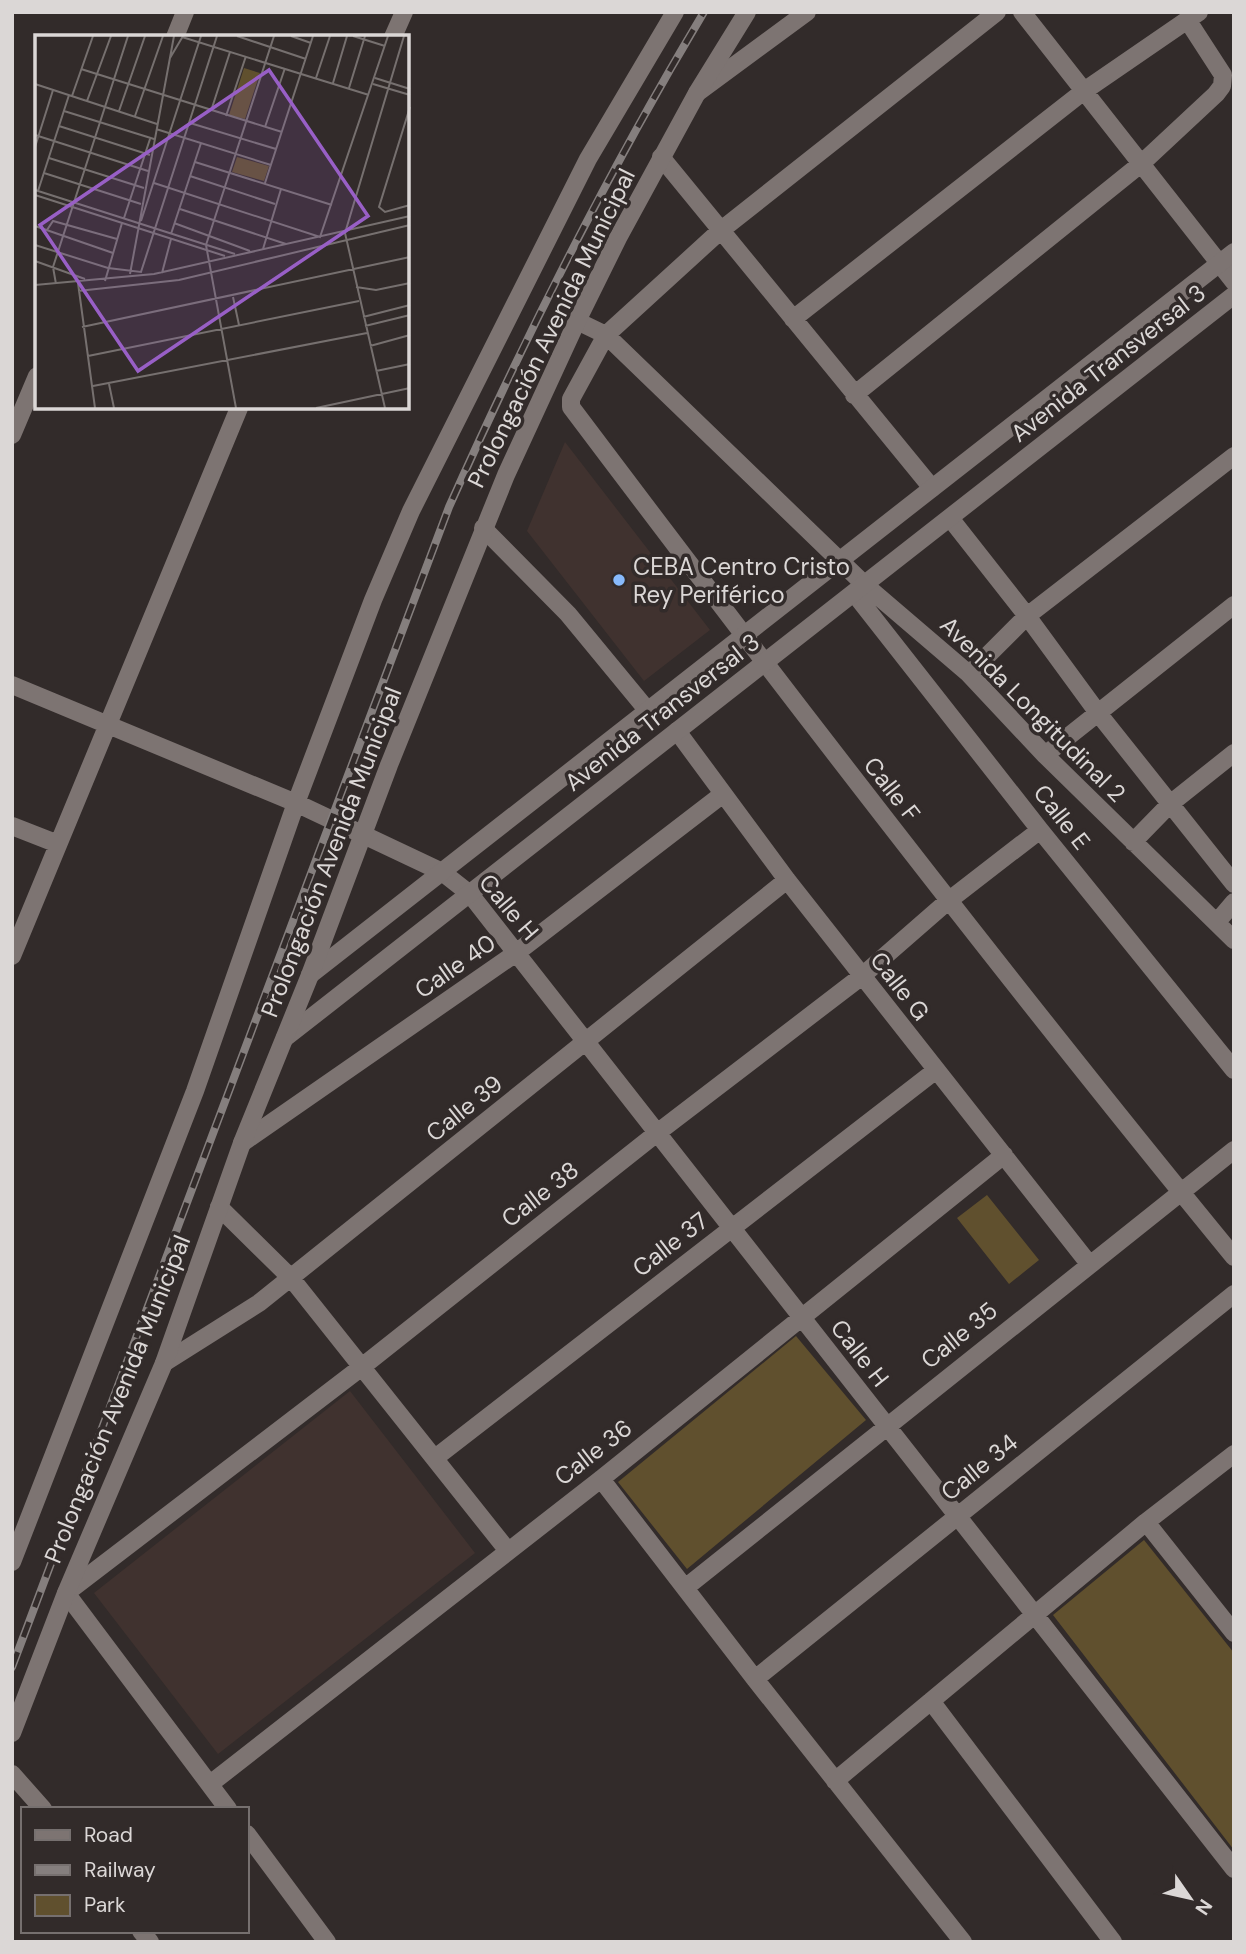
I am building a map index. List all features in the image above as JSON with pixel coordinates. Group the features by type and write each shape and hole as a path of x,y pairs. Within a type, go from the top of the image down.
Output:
{"street":[{"path":"176,35 185,12"},
{"path":"394,35 404,12"},
{"name":"Prolongación Avenida Municipal","path":"12,1562 195,1091 296,803 373,600 411,511 588,159 675,12"},
{"name":"Prolongación Avenida Municipal","path":"12,1733 66,1593 164,1363 242,1143 484,528 577,321 661,157 747,12"},
{"path":"697,93 807,12"},
{"path":"606,335 720,231 997,12"},
{"path":"1022,12 1234,282"},
{"path":"793,319 1084,91 1194,17 1223,75 1222,86 1142,163 854,395"},
{"path":"661,157 932,488"},
{"name":"Avenida Transversal 3","path":"310,975 1234,252"},
{"name":"Avenida Transversal 3","path":"285,1038 1234,295"},
{"name":"Avenida Longitudinal 2","path":"577,321 606,335 841,560 859,589 970,674 1045,755 1234,940"},
{"name":"Calle F","path":"606,335 571,399 571,407 948,901 1234,1257"},
{"path":"12,436 35,381"},
{"path":"12,956 238,410"},
{"path":"970,674 1027,617 1234,456"},
{"path":"950,518 1098,713 1234,884"},
{"path":"484,528 568,614 648,711"},
{"name":"Calle E","path":"859,589 1040,830 1234,1070"},
{"path":"1045,755 1234,605"},
{"name":"Calle H","path":"12,685 296,803 442,872 470,894 1234,1869"},
{"name":"Calle G","path":"677,731 787,880 1090,1265"},
{"path":"1133,842 1170,804 1234,753"},
{"name":"Calle 40","path":"242,1143 516,953 723,794"},
{"path":"12,826 58,844"},
{"name":"Calle 38","path":"66,1593 363,1366 657,1133 862,976 948,901 1040,830"},
{"name":"Calle 39","path":"164,1363 259,1303 787,880"},
{"path":"1217,922 1234,902"},
{"name":"Calle 37","path":"435,1458 935,1071"},
{"name":"Calle 35","path":"685,1588 1234,1150"},
{"name":"Calle 36","path":"210,1784 601,1479 1004,1155"},
{"path":"219,1207 291,1278 508,1551"},
{"name":"Calle 34","path":"755,1679 1234,1294"},
{"path":"835,1781 1146,1522 1234,1454"},
{"path":"601,1479 963,1942"},
{"path":"1146,1522 1234,1633"},
{"path":"66,1593 227,1807"},
{"path":"931,1701 1113,1942"},
{"path":"12,1774 41,1807"},
{"path":"248,1835 327,1942"}],"shaded area":[{"name":"CEBA Centro Cristo Rey Periférico","path":"565,442 710,630 644,681 527,531"},
{"path":"350,1391 475,1553 218,1754 94,1593"}],"green space":[{"path":"987,1195 1039,1260 1009,1284 957,1218"},
{"path":"796,1336 866,1420 687,1569 618,1482"},
{"path":"1144,1540 1234,1653 1234,1850 1053,1615"}],"railway":[{"path":"12,1667 449,507 507,380 569,256 634,133 704,12"}],"place":[{"name":"CEBA Centro Cristo Rey Periférico","path":"619,580"}]}
